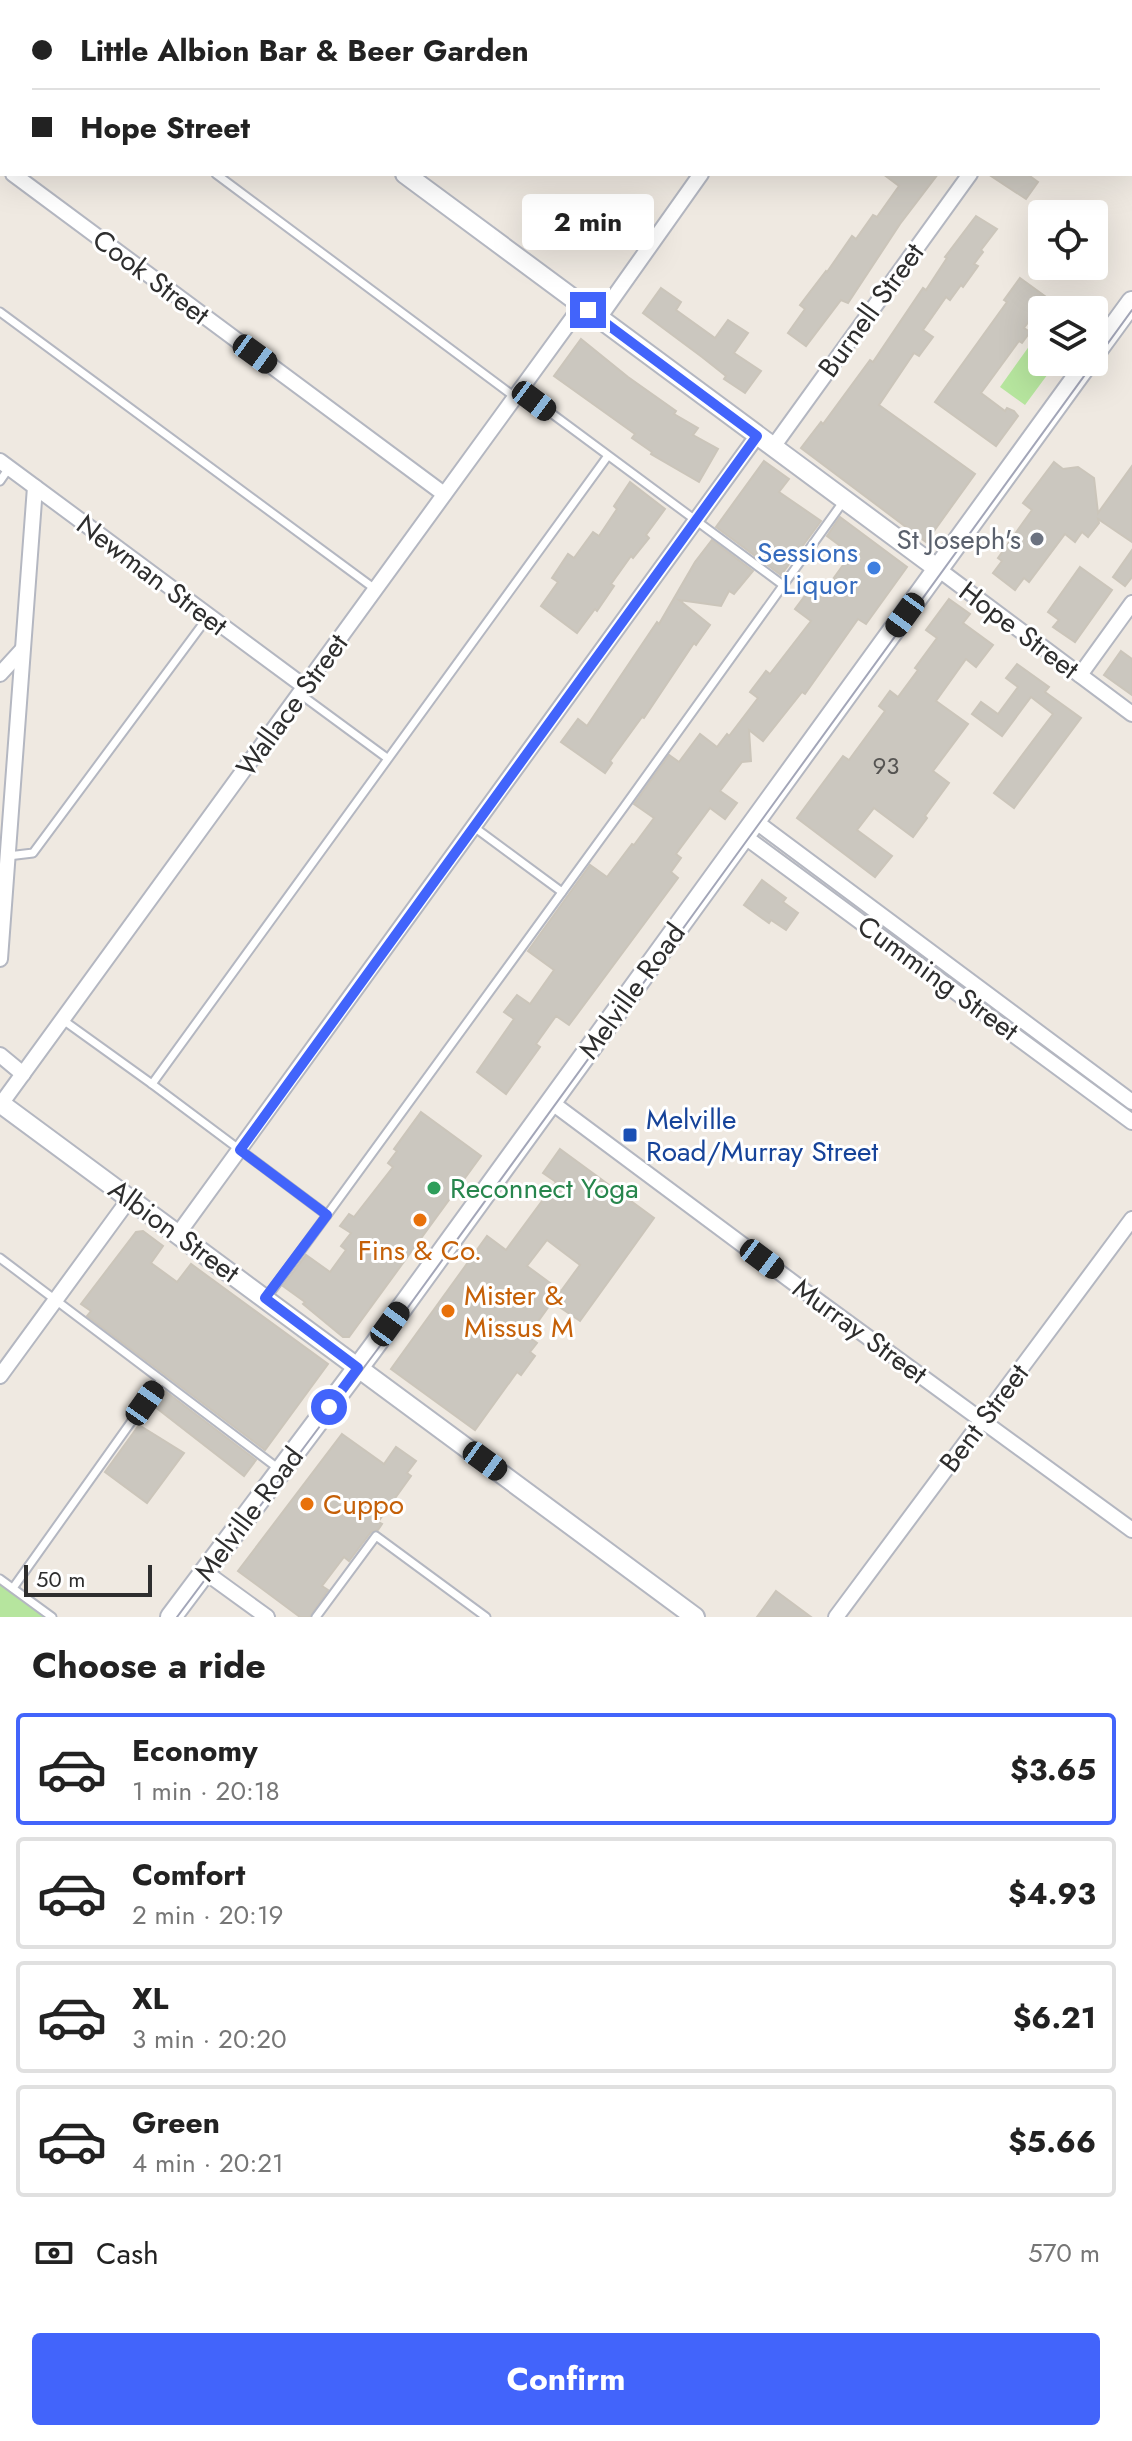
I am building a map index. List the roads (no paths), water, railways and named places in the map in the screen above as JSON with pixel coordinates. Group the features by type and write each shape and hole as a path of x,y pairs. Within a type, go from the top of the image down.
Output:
{"main road":[{"path":"1108,335 1132,302"},
{"name":"Melville Road","path":"171,1617 358,1368 1078,376"}],"street":[{"name":"Cook Street","path":"16,176 444,494"},
{"name":"Hope Street","path":"408,176 1132,714"},
{"path":"599,318 700,176"},
{"name":"Burnell Street","path":"178,1234 695,520 765,441 968,176"},
{"name":"Wallace Street","path":"1,1103 582,305"},
{"name":"Newman Street","path":"5,464 302,691"},
{"path":"0,959 35,487"},
{"path":"1080,675 1132,603"},
{"path":"0,674 22,650"},
{"name":"Cumming Street","path":"750,828 1033,1038 1132,1102"},
{"name":"Cumming Street","path":"1033,1038 1132,1122"},
{"path":"0,1055 23,1074"},
{"name":"Murray Street","path":"551,1102 1132,1530"},
{"name":"Albion Street","path":"1,1103 695,1617"},
{"path":"0,1376 130,1198"},
{"name":"Bent Street","path":"836,1617 1132,1219"},
{"path":"205,1572 267,1617"}],"lane":[{"path":"219,176 783,585"},
{"path":"0,312 376,589"},
{"path":"152,1084 607,457"},
{"path":"0,481 5,464"},
{"path":"265,1298 845,500"},
{"path":"8,856 33,853 208,617"},
{"path":"302,691 387,758"},
{"path":"474,827 562,892"},
{"path":"63,1020 327,1215"},
{"path":"0,1258 281,1470"},
{"path":"13,1588 161,1380"},
{"path":"316,1617 376,1536 486,1617"},
{"path":"0,1579 52,1617"}],"tram line":[{"path":"177,1617 377,1350 1132,310"}],"place":[{"name":"St Joseph's","path":"1037,539"},
{"name":"Sessions Liquor","path":"874,568"},
{"name":"Melville Road/Murray Street","path":"630,1135"},
{"name":"Reconnect Yoga","path":"434,1188"},
{"name":"Fins & Co.","path":"420,1220"},
{"name":"Mister & Missus M","path":"448,1311"},
{"name":"Cuppo","path":"307,1504"}]}
